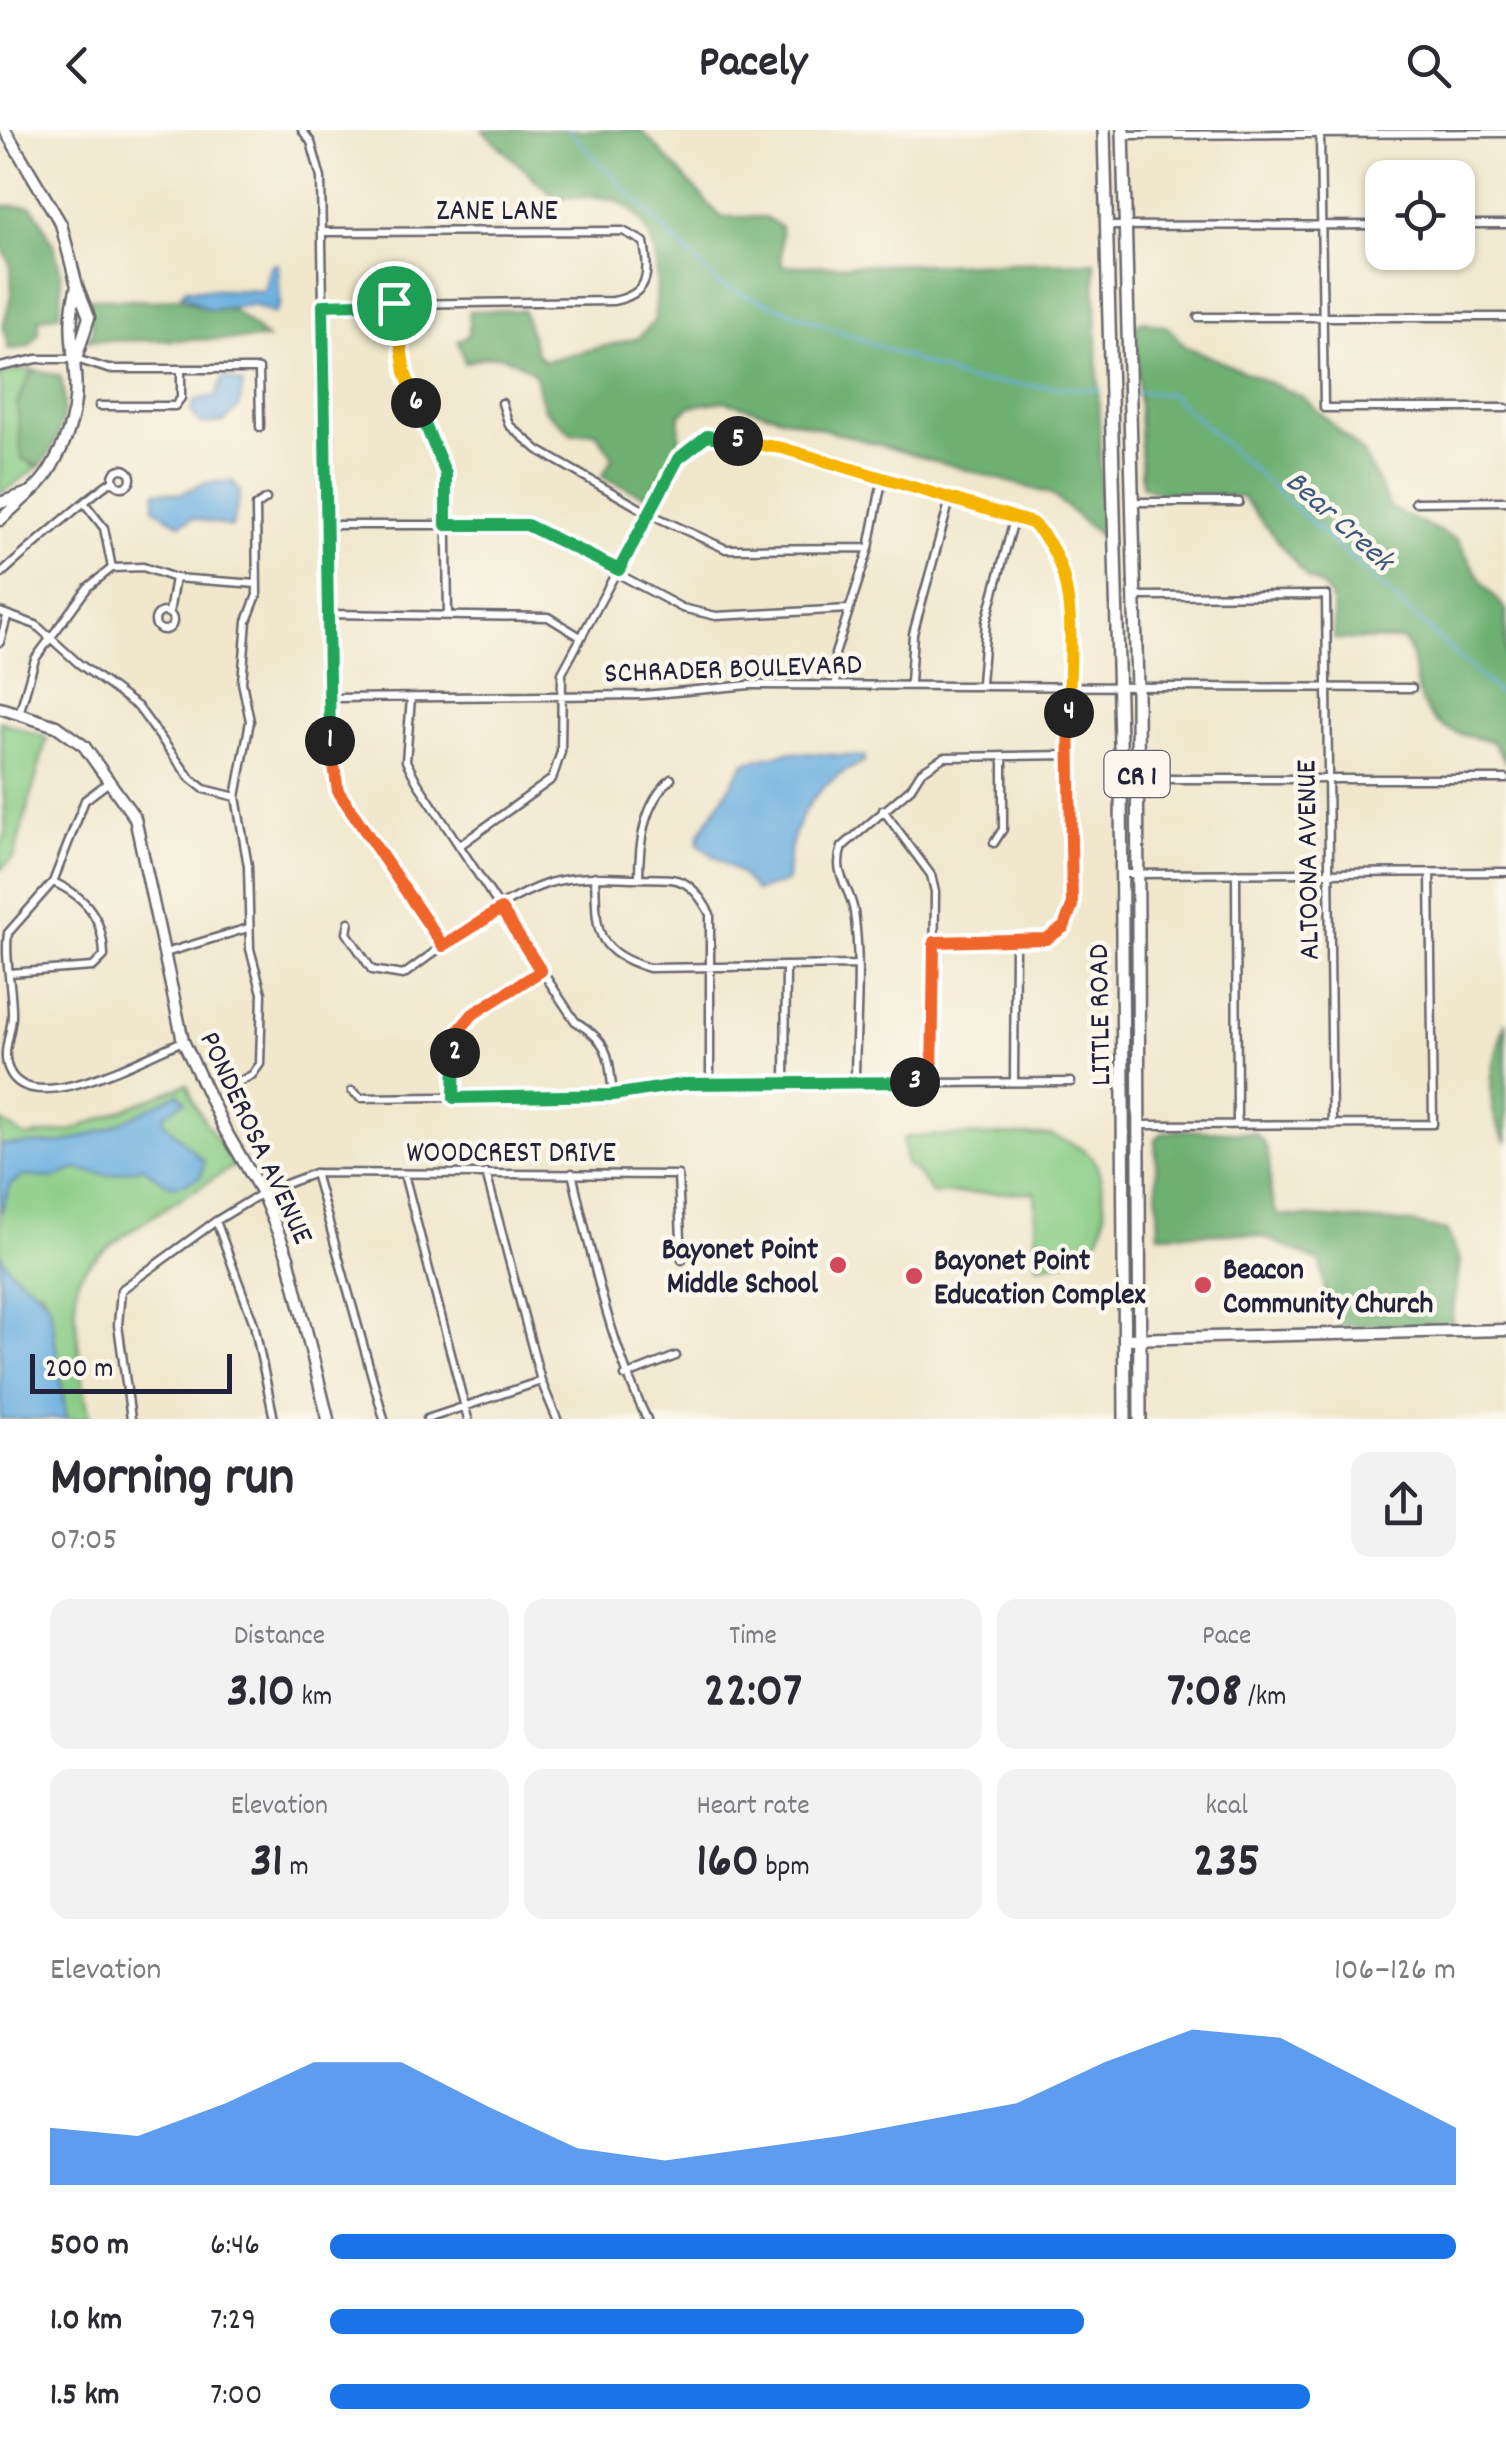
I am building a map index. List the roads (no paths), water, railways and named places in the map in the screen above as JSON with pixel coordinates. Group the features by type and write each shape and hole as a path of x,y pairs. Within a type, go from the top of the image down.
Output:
{"main road":[{"name":"LITTLE ROAD","path":"1104,130 1122,874 1126,1419"},
{"name":"LITTLE ROAD","path":"1123,132 1137,688 1140,1419"}],"street":[{"path":"5,130 61,224 88,317 76,359"},
{"path":"302,130 311,142 321,178 330,758 338,791 443,946"},
{"path":"1123,132 1506,133"},
{"path":"1320,134 1324,408 1506,408"},
{"path":"1475,224 1506,224"},
{"path":"1108,226 1365,225"},
{"name":"ZANE LANE","path":"323,232 623,231 644,242 646,284 638,294 613,301 394,303"},
{"path":"0,520 47,478 74,419 76,359 71,319 77,286"},
{"path":"323,305 394,303 405,372 446,474 448,614"},
{"path":"1198,317 1506,316"},
{"path":"0,367 37,359 76,359 108,369 260,369 260,427"},
{"path":"99,406 174,406 181,398 181,369"},
{"path":"502,403 509,425 538,450 650,514 726,550 869,548"},
{"path":"459,846 552,779 561,752 562,673 678,459 707,436 782,448 1032,523 1048,538 1066,572 1072,906 1064,927 1046,939 934,942"},
{"path":"0,575 86,505 104,484 114,480"},
{"path":"836,684 836,654 869,548 882,480"},
{"path":"0,503 31,492"},
{"path":"910,683 908,658 913,634 952,496"},
{"path":"229,1087 252,1075 260,1064 262,993 248,928 248,866 236,797 250,721 242,682 245,635 257,584 256,506 266,499"},
{"path":"1414,502 1506,501"},
{"path":"1131,502 1239,502"},
{"path":"86,505 104,528 112,568"},
{"path":"982,683 986,622 1015,516"},
{"path":"328,525 527,525 619,570 682,608 716,616 849,609"},
{"path":"20,711 35,659 88,587 112,568 143,566 175,578 257,584"},
{"path":"169,613 175,578"},
{"name":"ALTOONA AVENUE","path":"1134,596 1326,596 1332,1124"},
{"path":"0,642 4,614 36,624 50,640 138,707 190,778 204,789 236,797"},
{"path":"329,614 548,618 580,636"},
{"name":"SCHRADER BOULEVARD","path":"332,698 644,695 749,685 910,683 1412,688"},
{"path":"411,698 406,761 574,1021 599,1037 608,1050 613,1095"},
{"name":"PONDEROSA AVENUE","path":"0,708 20,711 56,726 84,746 135,818 183,1041 225,1130 262,1193 299,1292 328,1419"},
{"path":"994,843 1002,829 1003,756"},
{"path":"855,1083 855,914 839,878 838,860 853,834 944,757 1069,756"},
{"path":"640,878 639,844 661,788 671,779"},
{"path":"1137,779 1506,780"},
{"path":"111,780 78,812 53,882 8,933 12,1015 5,1056 9,1072 19,1084 37,1092 59,1091 183,1041"},
{"path":"883,810 931,875 935,892 932,1082"},
{"path":"1141,1125 1434,1124 1430,872"},
{"path":"1122,874 1506,872"},
{"path":"1236,873 1237,1125"},
{"path":"349,922 347,933 372,970 403,975 501,909 548,884 594,876 676,878 698,891 710,914 710,1084"},
{"path":"594,876 596,928 616,958 649,968 855,965"},
{"path":"9,973 93,967 104,956 101,926 91,908 53,882"},
{"path":"164,953 248,928"},
{"path":"1014,1082 1015,942"},
{"path":"785,1085 786,966"},
{"path":"454,1098 455,1035 473,1014 541,971"},
{"path":"352,1091 361,1098 454,1098 613,1095 710,1084 1071,1082"},
{"path":"486,1172 541,1381 557,1419"},
{"path":"314,1173 384,1419"},
{"name":"WOODCREST DRIVE","path":"131,1419 118,1325 121,1290 216,1221 262,1193 314,1173 678,1175 682,1260"},
{"path":"572,1173 625,1376 647,1419"},
{"path":"404,1174 468,1419"},
{"path":"216,1221 254,1324 274,1419"},
{"path":"1126,1339 1506,1330"},
{"path":"625,1376 676,1356"},
{"path":"427,1419 541,1381"}],"water":[{"path":"278,264 280,305 274,314 253,305 210,310 181,294 187,289 264,291 270,266"},
{"path":"224,376 243,384 239,407 224,422 201,424 191,411 195,400 216,396"},
{"path":"233,481 240,493 232,527 193,518 180,524 154,508 156,491 180,494 205,483"},
{"path":"789,752 865,757 864,762 829,782 806,809 792,843 787,882 755,891 742,875 698,845 699,835 745,762"},
{"path":"179,1093 185,1101 165,1113 163,1121 204,1162 201,1176 171,1185 144,1167 108,1175 76,1169 54,1178 23,1176 10,1185 0,1215 0,1145 63,1143 108,1129"},
{"path":"0,1250 9,1268 50,1305 66,1419 0,1419"}],"waterway":[{"path":"568,130 718,284 968,381 1100,390"},
{"name":"Bear Creek","path":"1136,392 1170,394 1506,700"}],"place":[{"name":"Bayonet Point Middle School","path":"838,1265"},
{"name":"Bayonet Point Education Complex","path":"914,1276"},
{"name":"Beacon Community Church","path":"1203,1285"}]}
